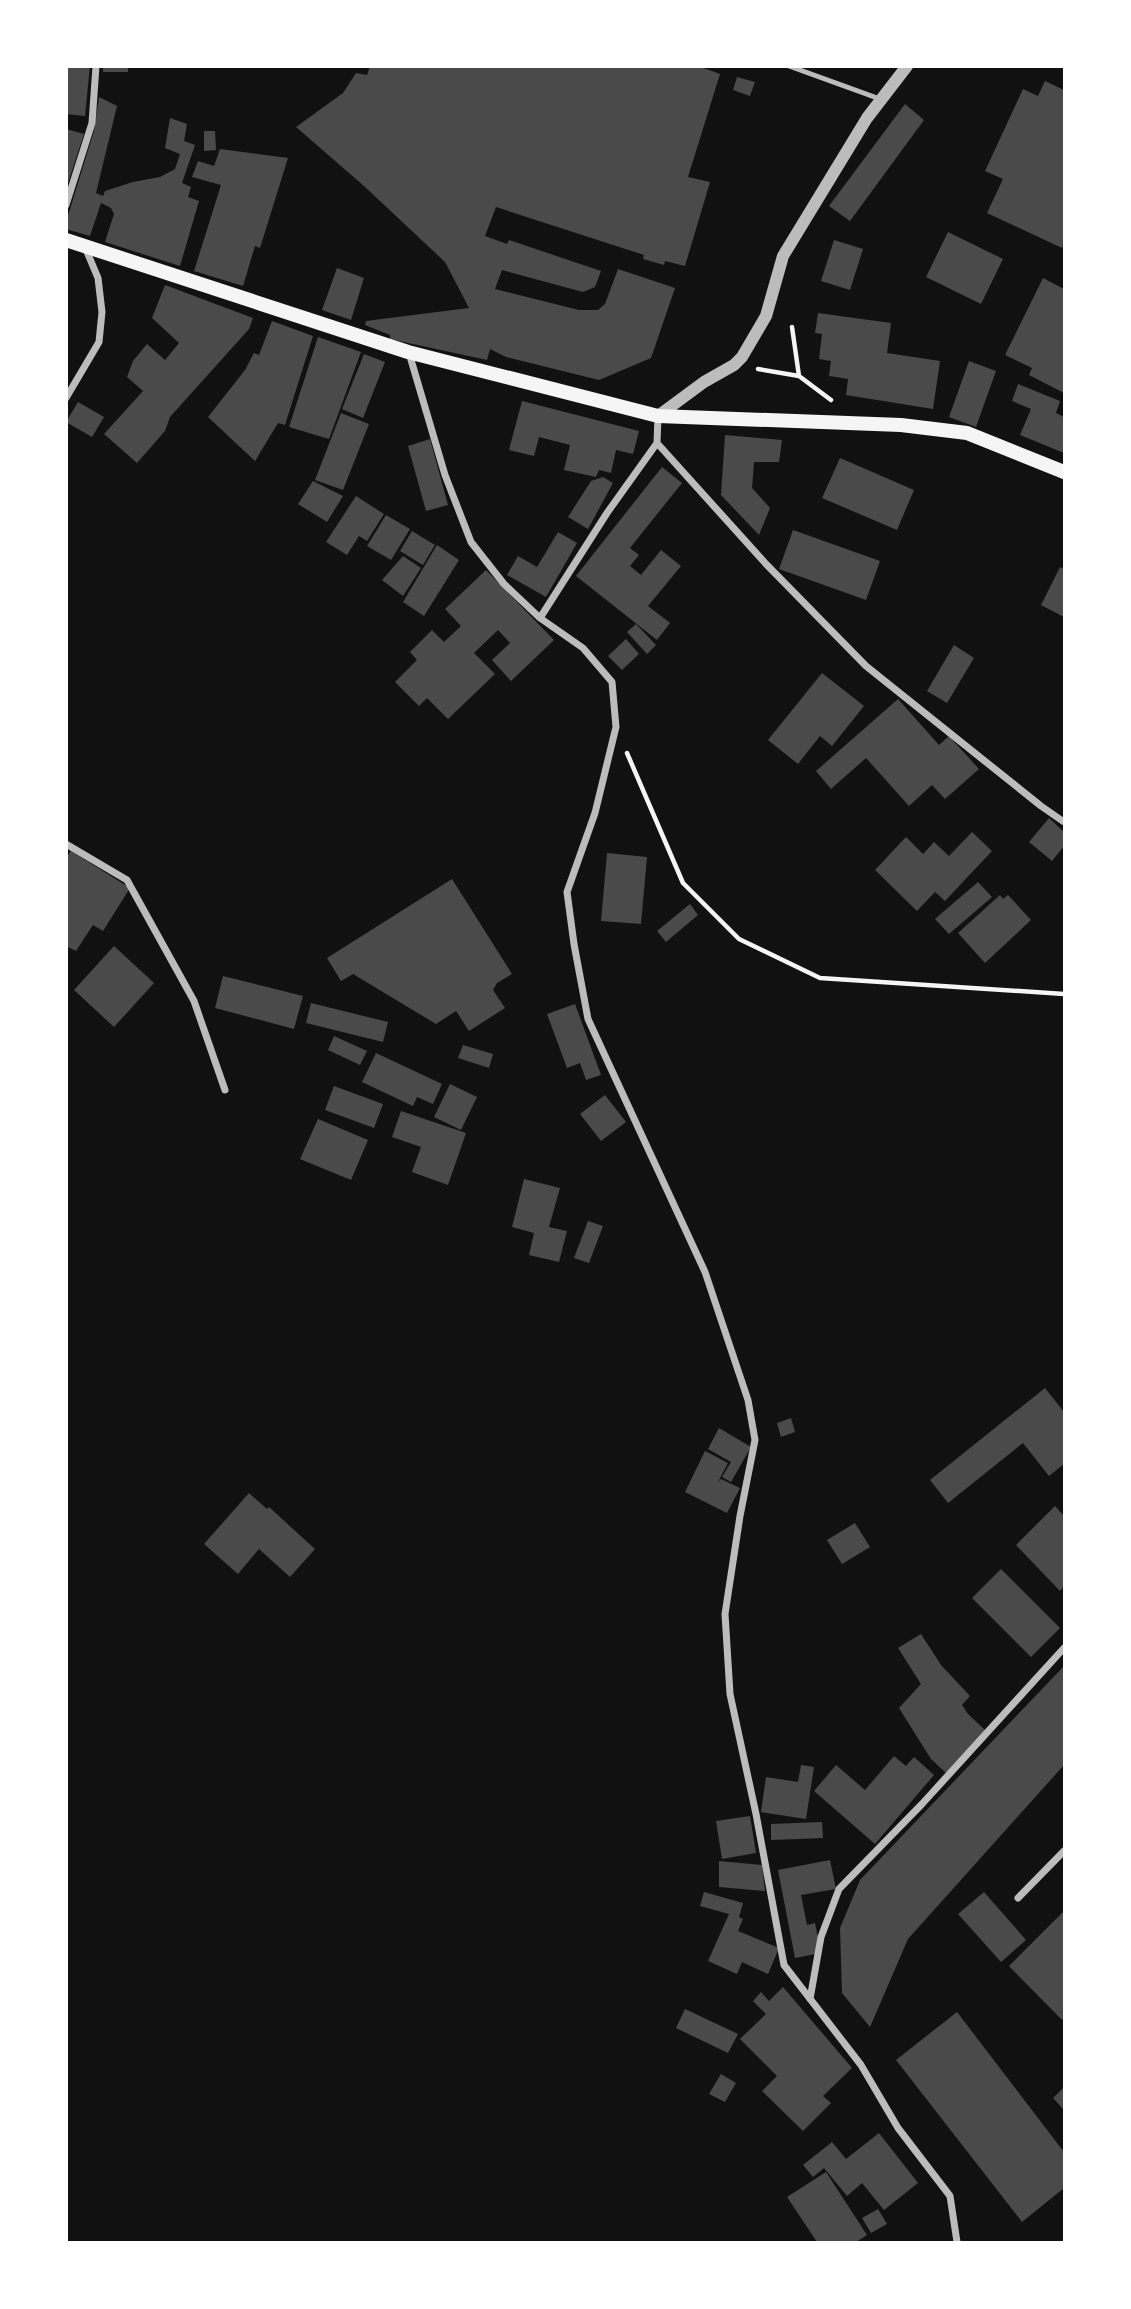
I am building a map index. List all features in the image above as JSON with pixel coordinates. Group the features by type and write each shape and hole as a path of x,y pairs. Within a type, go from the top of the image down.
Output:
{"main road":[{"path":"66,240 408,352 658,416 901,425 967,433 1065,472"}],"street":[{"path":"66,205 92,123 96,66"},
{"path":"540,618 607,513 657,443 658,416 742,357 766,316 783,256 880,99 907,68"},
{"path":"66,398 99,342 102,312 98,278 84,247"},
{"path":"408,352 445,475 471,542 504,584 540,618 583,648 612,682 616,727 595,813 568,892 574,944 588,1019 705,1272 748,1400 755,1440 725,1614 730,1694 757,1814 784,1965 861,2065 898,2128 950,2196 957,2242"},
{"path":"657,443 766,564 866,666 1041,806 1065,822"},
{"path":"66,844 127,880 194,1001 225,1090"},
{"path":"810,1998 821,1937 839,1889 922,1804 1065,1648"},
{"path":"1018,1898 1065,1851"}],"lane":[{"path":"789,66 880,99"}],"path":[{"path":"734,365 799,376 792,327"},
{"path":"616,727 682,883 739,939 820,978 1065,994"}],"building":[{"path":"66,66 90,66 85,116 66,114"},
{"path":"103,66 128,66 128,72 103,72"},
{"path":"370,66 698,66 720,74 688,177 710,182 685,266 665,261 664,265 643,259 644,255 496,207 485,236 507,244 509,240 601,271 595,287 583,292 502,270 495,289 579,310 598,310 605,304 618,269 675,288 651,358 599,380 506,357 490,349 487,360 390,339 390,335 365,325 366,321 469,308 445,262 296,127 343,93 356,73 367,75"},
{"path":"737,77 755,82 750,96 733,90"},
{"path":"1045,81 1064,90 1062,248 987,213 1003,179 985,171 1023,89 1038,96"},
{"path":"99,97 117,106 96,193 103,196 105,191 160,177 175,169 180,154 165,148 170,118 187,124 184,141 195,145 182,183 191,187 188,197 199,201 180,266 105,242 114,214 111,208 101,203 90,236 66,229 94,131"},
{"path":"905,104 924,120 850,221 829,206"},
{"path":"66,129 84,134 67,186 66,186"},
{"path":"204,131 215,131 216,150 204,151"},
{"path":"220,149 288,158 260,248 255,246 243,286 194,271 221,185 192,177 198,161 214,166"},
{"path":"948,232 1003,259 981,304 926,277"},
{"path":"834,240 863,249 850,290 821,281"},
{"path":"337,268 364,278 351,320 322,310"},
{"path":"1043,278 1064,289 1064,393 1029,375 1032,368 1005,355"},
{"path":"165,285 253,318 249,329 170,417 165,431 137,463 104,434 143,391 127,377 133,361 147,344 165,360 179,343 152,318"},
{"path":"818,313 891,323 887,353 940,361 933,409 846,395 848,379 829,376 831,361 819,359 822,334 815,333"},
{"path":"272,321 313,336 285,425 278,423 255,461 208,417 245,370 254,353 259,355"},
{"path":"318,337 361,352 329,439 289,427"},
{"path":"364,354 385,362 363,418 342,409"},
{"path":"969,361 996,371 976,427 949,417"},
{"path":"1018,384 1060,401 1056,413 1064,417 1064,453 1020,435 1031,409 1012,401"},
{"path":"522,401 639,431 633,454 616,450 611,473 599,470 596,477 564,470 570,445 539,437 534,456 509,450"},
{"path":"78,402 104,417 92,437 66,422"},
{"path":"341,413 369,424 343,490 315,480"},
{"path":"725,435 782,440 779,462 754,462 752,488 770,508 759,535 721,495"},
{"path":"430,439 448,505 426,511 408,446"},
{"path":"840,458 914,490 897,530 822,498"},
{"path":"662,467 682,483 630,548 639,555 630,566 641,575 661,550 681,566 648,606 670,623 657,640 576,576"},
{"path":"603,477 613,483 588,529 568,517 591,481"},
{"path":"313,481 343,496 327,522 298,504"},
{"path":"356,496 384,514 367,541 359,536 347,555 326,542"},
{"path":"386,515 410,529 391,560 367,546"},
{"path":"793,530 880,561 866,600 779,569"},
{"path":"412,531 435,545 423,565 400,551"},
{"path":"558,532 577,543 546,597 507,575 518,556 537,567"},
{"path":"437,545 459,560 424,616 403,602"},
{"path":"403,556 421,568 403,596 382,580"},
{"path":"1060,567 1064,569 1064,617 1041,605"},
{"path":"486,570 554,640 511,681 492,660 510,643 498,630 474,653 495,674 448,719 427,698 419,706 395,682 417,660 410,652 432,630 444,642 461,626 445,609"},
{"path":"636,624 656,645 647,654 627,632"},
{"path":"626,639 639,654 622,670 608,656"},
{"path":"954,645 974,658 947,703 927,691"},
{"path":"822,673 864,706 832,746 820,736 798,764 768,740"},
{"path":"898,699 939,745 949,736 979,769 945,799 932,785 909,806 866,758 831,789 816,771"},
{"path":"1049,818 1064,832 1064,846 1052,861 1029,842"},
{"path":"972,832 992,851 945,901 935,892 917,911 875,870 906,837 923,854 934,842 949,856"},
{"path":"71,851 130,888 103,931 93,925 76,951 66,946 66,858"},
{"path":"607,853 647,857 641,924 601,921"},
{"path":"452,879 512,974 497,983 493,990 505,1008 469,1031 456,1011 436,1024 353,974 341,981 327,958"},
{"path":"978,882 992,897 949,934 935,919"},
{"path":"1000,895 1003,899 1008,895 1031,920 985,963 958,933"},
{"path":"690,904 698,915 666,942 657,931"},
{"path":"114,946 154,983 114,1027 74,990"},
{"path":"223,976 303,996 294,1029 215,1008"},
{"path":"311,1003 388,1022 383,1042 306,1023"},
{"path":"575,1004 601,1075 586,1080 580,1063 567,1068 547,1014"},
{"path":"334,1036 367,1051 360,1065 328,1050"},
{"path":"463,1045 493,1054 489,1068 458,1058"},
{"path":"376,1053 442,1084 433,1104 417,1097 413,1106 362,1082"},
{"path":"450,1084 477,1097 461,1130 434,1117"},
{"path":"334,1086 383,1104 374,1128 325,1110"},
{"path":"605,1095 626,1122 601,1141 580,1114"},
{"path":"401,1111 466,1133 448,1185 412,1172 421,1147 392,1137"},
{"path":"318,1119 368,1140 351,1180 300,1159"},
{"path":"524,1179 560,1188 549,1227 567,1231 559,1262 529,1255 534,1233 512,1227"},
{"path":"588,1221 603,1226 589,1263 574,1258"},
{"path":"1045,1388 1064,1412 1064,1464 1049,1476 1023,1443 948,1503 930,1480"},
{"path":"791,1418 795,1432 781,1437 777,1423"},
{"path":"719,1428 751,1447 731,1482 722,1477 731,1462 708,1449"},
{"path":"705,1451 728,1463 718,1482 721,1479 740,1488 727,1513 685,1492"},
{"path":"249,1493 267,1509 269,1507 315,1549 290,1577 259,1549 238,1574 204,1544"},
{"path":"1055,1506 1064,1516 1064,1586 1060,1591 1016,1545"},
{"path":"855,1523 870,1547 842,1564 827,1540"},
{"path":"1001,1569 1060,1628 1031,1657 972,1598"},
{"path":"921,1634 941,1665 970,1696 962,1705 985,1730 946,1773 931,1759 899,1708 921,1684 898,1648"},
{"path":"1064,1666 1064,1765 908,1939 870,2027 842,1993 840,1928 860,1880"},
{"path":"894,1756 906,1766 914,1757 934,1775 875,1844 814,1791 836,1765 865,1790"},
{"path":"801,1765 814,1767 806,1819 761,1812 766,1777 798,1782"},
{"path":"750,1816 756,1853 722,1859 716,1821"},
{"path":"822,1822 823,1838 771,1840 771,1824"},
{"path":"830,1860 836,1889 801,1895 807,1925 815,1923 821,1953 795,1958 778,1870"},
{"path":"719,1861 762,1865 765,1891 719,1887"},
{"path":"704,1892 743,1903 739,1917 743,1919 738,1931 779,1948 768,1974 742,1962 737,1974 708,1961 729,1914 700,1906"},
{"path":"984,1892 1026,1940 1001,1962 958,1914"},
{"path":"1064,1911 1064,2017 1062,2020 1009,1966"},
{"path":"783,1987 852,2068 823,2096 831,2103 803,2131 762,2091 777,2076 740,2039 766,2014 753,2001 761,1992 769,2001"},
{"path":"685,2009 738,2034 728,2053 676,2028"},
{"path":"957,2012 1064,2152 1064,2188 1022,2222 896,2060"},
{"path":"721,2074 736,2083 725,2102 709,2094"},
{"path":"1064,2087 1064,2110 1053,2098"},
{"path":"879,2133 918,2183 884,2210 862,2183 847,2196 824,2168 813,2177 803,2165 832,2142 846,2159"},
{"path":"826,2172 867,2235 856,2242 817,2242 787,2197"},
{"path":"878,2209 887,2224 871,2233 862,2218"}]}
